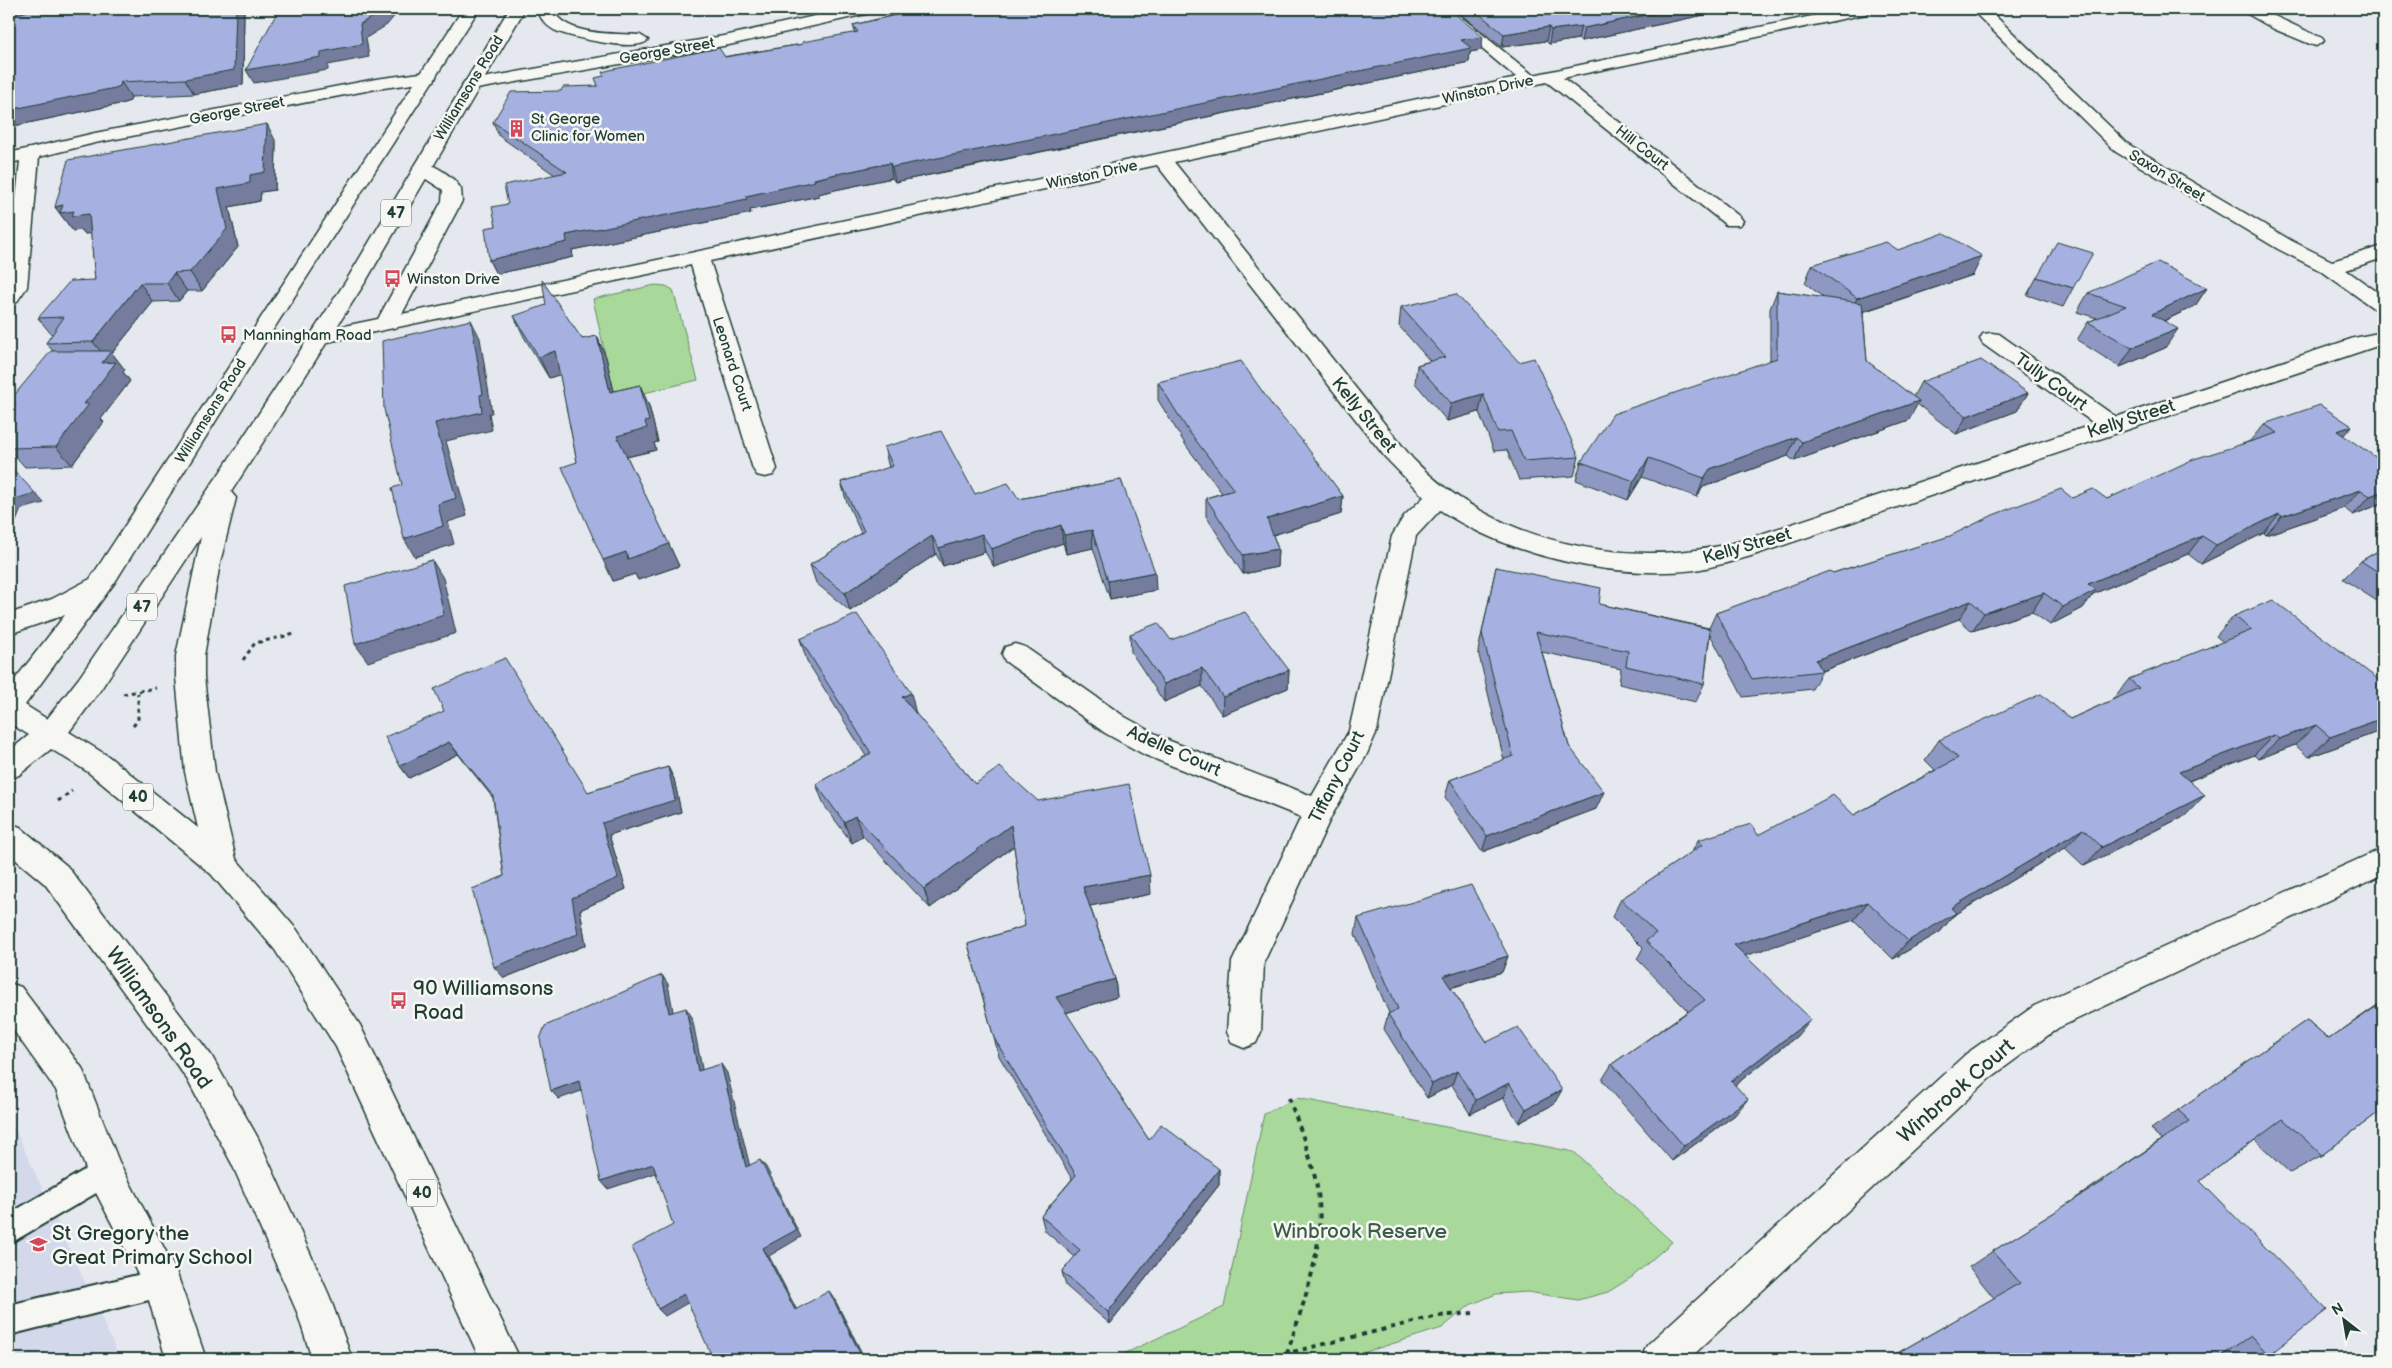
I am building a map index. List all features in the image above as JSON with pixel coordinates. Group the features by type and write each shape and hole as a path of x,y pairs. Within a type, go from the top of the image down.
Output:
{"street":[{"name":"Williamsons Road","path":"9,707 48,659 102,582 262,331 426,88 472,9"},
{"name":"Williamsons Road","path":"52,733 95,676 230,478 356,281 422,168 460,79 481,68 517,9"},
{"path":"544,9 552,23 569,31 640,40"},
{"name":"George Street","path":"481,68 640,40 800,16 864,9"},
{"name":"George Street","path":"9,158 96,138 239,110 426,88 460,79 738,38 864,9"},
{"path":"1442,9 1532,81"},
{"name":"Winston Drive","path":"318,338 1163,160 1866,9"},
{"name":"Saxon Street","path":"1979,9 2122,148 2285,245 2330,268 2383,306"},
{"path":"2247,9 2280,26 2316,41"},
{"name":"Hill Court","path":"1550,76 1733,220"},
{"path":"390,100 426,88"},
{"name":"George Street","path":"39,152 94,150 364,104"},
{"path":"9,300 17,287 39,152"},
{"name":"Kelly Street","path":"1163,160 1393,452 1439,498 1474,519 1505,533 1555,551 1600,560 1627,562 1696,561 1742,550 2111,426 2362,343 2383,338"},
{"path":"386,324 452,201 452,189 444,181 422,168"},
{"path":"2330,268 2383,252"},
{"name":"Leonard Court","path":"699,258 765,469"},
{"name":"Tully Court","path":"1991,339 2111,426"},
{"path":"222,865 200,772 190,677 190,656 207,563 230,478"},
{"name":"Tiffany Court","path":"1244,1032 1248,962 1319,811 1356,748 1363,730 1404,536 1413,522 1439,498"},
{"path":"9,624 61,606 102,582"},
{"name":"Adelle Court","path":"1015,654 1115,725 1155,747 1319,811"},
{"name":"40","path":"9,707 98,764 222,865 286,940 343,1028 500,1359"},
{"name":"47","path":"9,767 52,733"},
{"name":"Williamsons Road","path":"10,836 56,875 199,1067 245,1151 315,1309 332,1359"},
{"name":"Winbrook Court","path":"1661,1359 1978,1066 2046,1017 2383,861"},
{"path":"9,998 70,1080 105,1172 163,1284 186,1359"}],"lane":[{"path":"9,1230 105,1172"},
{"path":"9,1320 163,1284"}],"path":[{"path":"243,660 255,643 295,634"},
{"path":"122,694 138,693 159,687"},
{"path":"133,726 138,720 138,693"},
{"path":"58,801 72,790"},
{"path":"1286,1354 1307,1290 1319,1228 1318,1195 1307,1148 1289,1098"},
{"path":"1264,1359 1438,1316 1474,1314"}],"shaded area":[{"name":"St Gregory the Great Primary School","path":"9,1119 16,1131 120,1359 9,1359"}],"green space":[{"path":"655,285 666,286 673,290 698,380 615,400 593,299"},
{"name":"Winbrook Reserve","path":"1297,1098 1574,1152 1672,1242 1632,1277 1608,1292 1578,1300 1527,1292 1496,1294 1470,1305 1442,1328 1344,1359 1113,1359 1224,1307 1264,1114"}],"building":[{"path":"36,9 236,9 234,70 185,79 121,82 120,86 115,88 9,110 9,16"},
{"path":"279,9 383,9 360,24 362,44 321,52 321,57 246,70"},
{"path":"892,9 1449,9 1483,37 1461,40 1471,48 958,154 892,167 890,163 832,175 814,179 815,181 746,196 747,199 566,235 567,242 489,260 485,228 496,226 492,207 508,204 504,185 567,172 493,122 511,92 561,91 563,87 598,86 595,78 604,76 602,72 719,48 725,57 803,44 802,42 858,32 853,25 896,15"},
{"path":"1473,9 1673,9 1584,28 1581,26 1551,30 1549,27 1504,34"},
{"path":"267,124 265,172 250,175 250,183 218,189 227,229 190,272 174,273 167,283 140,283 93,342 46,343 64,317 38,318 70,281 95,280 89,214 72,216 74,211 60,213 63,205 55,207 68,160"},
{"path":"1944,233 1982,256 1857,298 1812,265 1886,242 1898,250"},
{"path":"2057,242 2093,253 2073,288 2037,277"},
{"path":"2158,262 2207,288 2152,314 2178,329 2132,348 2088,322 2126,306 2088,293"},
{"path":"542,280 582,339 597,336 610,392 640,385 649,421 645,422 647,428 617,436 669,544 628,559 626,552 603,560 562,467 577,462 555,351 539,357 514,316 546,305"},
{"path":"1777,291 1862,303 1867,361 1919,401 1802,442 1796,437 1710,469 1704,478 1649,458 1634,481 1581,462 1613,414 1777,358"},
{"path":"1456,294 1519,362 1534,358 1579,457 1524,461 1511,431 1498,432 1483,394 1451,403 1417,365 1445,357 1401,307"},
{"path":"471,320 483,394 480,395 482,412 435,423 456,498 438,504 443,526 404,539 392,488 402,485 384,409 382,341"},
{"path":"51,351 111,351 102,363 116,362 84,404 89,404 56,447 9,448 9,406 16,403 11,399"},
{"path":"1981,360 2028,393 1967,416 1921,382"},
{"path":"1241,361 1274,408 1300,438 1343,496 1267,519 1278,549 1243,555 1206,498 1234,490 1187,429 1158,382"},
{"path":"2320,405 2352,426 2337,431 2383,462 2383,491 2370,496 2361,490 2282,516 2279,514 2216,545 2202,536 2088,584 2096,590 2063,607 2044,593 1984,613 1971,601 1816,660 1822,671 1752,679 1716,613 1830,571 1833,573 1950,536 1993,515 2061,489 2072,498 2093,489 2107,499 2194,459 2278,433 2264,424"},
{"path":"941,431 975,494 1008,483 1019,499 1121,480 1155,572 1108,581 1092,530 1064,535 1061,525 991,549 982,534 939,548 932,536 845,593 810,565 864,531 841,482 893,466 884,447"},
{"path":"9,465 35,493 12,500 9,509"},
{"path":"2383,548 2383,575 2361,561"},
{"path":"432,560 444,615 355,644 345,586"},
{"path":"1496,567 1601,588 1599,604 1710,629 1704,684 1626,666 1628,651 1536,632 1569,746 1604,792 1487,836 1450,780 1513,756 1482,633"},
{"path":"2273,600 2383,683 2383,718 2330,737 2316,725 2279,739 2274,735 2179,772 2205,795 2102,847 2083,829 1951,908 1956,913 1908,941 1868,902 1734,945 1811,1019 1731,1081 1748,1099 1684,1146 1612,1064 1705,1000 1646,941 1656,933 1621,899 1702,845 1698,840 1751,824 1758,835 1833,795 1854,815 1958,758 1939,740 2041,694 2070,719 2139,688 2129,679 2252,630 2234,616"},
{"path":"1245,612 1289,670 1223,697 1202,668 1164,684 1130,634 1158,623 1171,640"},
{"path":"857,614 911,693 902,697 975,784 1000,767 1038,801 1129,784 1150,875 1083,887 1115,979 1056,997 1149,1140 1161,1124 1219,1169 1108,1312 1062,1272 1080,1250 1041,1216 1076,1175 994,1038 968,944 1025,926 1011,825 924,889 855,816 844,822 816,784 871,753 800,639"},
{"path":"505,658 588,792 668,767 675,800 602,823 618,878 572,898 578,934 494,967 472,889 504,876 493,796 449,742 400,766 385,737 444,711 434,689"},
{"path":"1471,885 1508,956 1443,976 1487,1042 1518,1027 1562,1090 1526,1109 1509,1083 1476,1100 1457,1071 1432,1084 1388,1014 1398,1009 1358,918"},
{"path":"662,975 669,1013 686,1008 698,1071 721,1064 746,1167 760,1160 796,1230 763,1248 795,1310 829,1291 863,1359 713,1359 684,1294 658,1309 632,1247 673,1225 653,1164 601,1181 579,1081 551,1091 540,1039 545,1026"},
{"path":"2383,1002 2383,1109 2322,1155 2283,1119 2200,1181 2327,1310 2269,1355 2251,1336 2217,1359 1907,1359 1901,1351 2020,1283 1993,1251 2104,1181 2190,1121 2178,1110 2307,1020 2329,1039"}],"place":[{"name":"St George Clinic for Women","path":"517,128"},
{"name":"Winston Drive","path":"393,279"},
{"name":"Manningham Road","path":"229,335"},
{"name":"90 Williamsons Road","path":"399,1000"},
{"name":"St Gregory the Great Primary School","path":"38,1245"}]}
